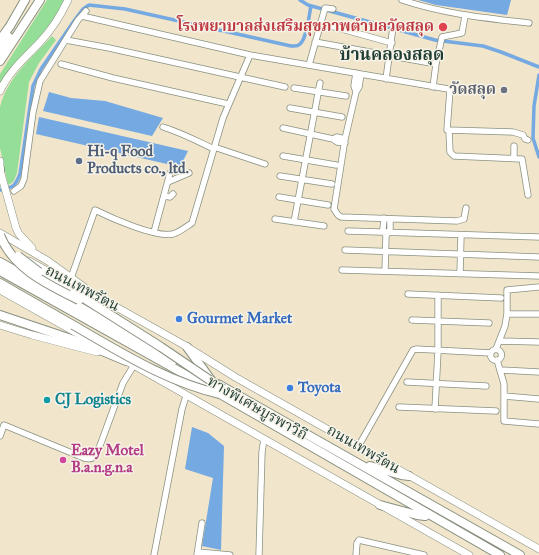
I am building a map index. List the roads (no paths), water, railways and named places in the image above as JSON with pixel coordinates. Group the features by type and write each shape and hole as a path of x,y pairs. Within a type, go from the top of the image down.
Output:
{"highway":[{"path":"0,40 25,0"},
{"path":"0,50 20,23 34,0"},
{"path":"0,62 40,0"},
{"path":"0,234 15,253 42,274 71,290 161,347 221,392"},
{"path":"0,234 8,251 18,263 30,272 64,293 94,308 108,313"},
{"path":"13,252 24,276"},
{"name":"ถนนเทพรัตน","path":"0,263 211,380 520,555"},
{"name":"ทางพิเศษบูรพาวิถี","path":"0,263 500,555"},
{"name":"ทางพิเศษบูรพาวิถี","path":"0,271 513,555"},
{"name":"ถนนเทพรัตน","path":"0,274 129,348 219,397 493,555"},
{"path":"0,283 123,354 168,377 201,390 221,392"},
{"path":"0,286 52,316 73,325"},
{"path":"0,315 83,343 130,363"},
{"path":"187,347 211,380"},
{"path":"361,465 367,465 409,476"},
{"path":"380,505 425,516"}],"main road":[{"path":"0,91 10,73 46,35 68,0"},
{"path":"0,162 0,169 13,218 19,234 26,243 48,261 102,299"},
{"path":"0,234 48,261"},
{"name":"ถนนเทพรัตน","path":"0,244 187,347 235,377 539,549"},
{"path":"0,290 469,555"},
{"path":"0,325 32,335 77,346 130,363"}],"street":[{"path":"402,0 438,11 465,16 529,23"},
{"path":"309,65 324,9 333,10"},
{"path":"14,191 21,186 24,179 33,112 40,81 86,11"},
{"path":"82,16 250,55 452,90 446,127 446,130 449,130 450,152 454,156 521,158 528,195"},
{"path":"433,86 442,37 462,33 465,16"},
{"path":"320,23 392,43"},
{"path":"386,78 393,28"},
{"path":"66,40 285,87"},
{"path":"315,42 436,64"},
{"path":"71,278 95,210 118,221 162,234 173,234 192,223 228,104 250,55"},
{"path":"61,64 113,78 228,104"},
{"path":"359,74 359,87 356,92 345,141 334,209 335,212 341,217 460,221 465,216 466,208"},
{"path":"294,222 320,83"},
{"path":"294,88 346,96"},
{"path":"290,108 342,117"},
{"path":"164,127 184,134 191,139 214,148 265,164"},
{"path":"283,128 333,139 336,142 345,141"},
{"path":"449,130 513,132 522,134 524,139 528,140"},
{"path":"514,146 514,158"},
{"path":"283,156 336,165"},
{"path":"154,232 170,173"},
{"path":"168,182 189,173"},
{"path":"280,176 332,184"},
{"path":"164,196 170,197 173,194"},
{"path":"279,197 328,205"},
{"path":"275,218 324,226"},
{"path":"384,218 386,234 385,271"},
{"path":"386,234 390,230 390,218"},
{"path":"348,231 386,234 539,237"},
{"path":"460,274 461,235"},
{"path":"345,250 539,257"},
{"path":"342,270 539,276"},
{"path":"358,447 413,350 491,353 496,349 505,326 507,314 507,290 539,287"},
{"path":"408,294 501,298"},
{"path":"435,409 438,351 438,295"},
{"path":"507,314 539,314"},
{"path":"412,320 489,323"},
{"path":"500,341 539,342"},
{"path":"496,349 500,350 502,355 497,360"},
{"path":"491,353 492,358 497,360 504,384 504,421 539,424"},
{"path":"0,436 4,425 84,458 94,458 98,451 130,363"},
{"path":"501,370 539,372"},
{"path":"407,382 486,386"},
{"path":"154,555 182,409 186,396"},
{"path":"504,396 539,399"},
{"path":"398,407 496,411"},
{"path":"260,555 262,452 264,440"},
{"path":"202,523 198,553 230,555"},
{"path":"356,555 357,543 359,540 424,555"}],"water":[{"path":"418,0 511,0 507,15 436,5"},
{"path":"49,92 71,98 105,101 163,118 152,136 43,111"},
{"path":"39,117 188,151 180,167 36,134"},
{"path":"192,427 208,433 224,446 221,550 202,546 213,478 185,469"}],"waterway":[{"path":"300,0 308,5 435,40 483,46 539,67"},
{"path":"0,190 13,186 17,182 20,174 33,86 41,69 74,21 83,9 89,5 125,9 291,46 298,46 302,41 311,6"},
{"path":"539,75 534,106 533,138 539,157"}],"place":[{"name":"โรงพยาบาลส่งเสริมสุขภาพตำบลวัดสลุด","path":"443,27"},
{"name":"วัดสลุด","path":"504,90"},
{"name":"Hi-q Food Products co., ltd.","path":"79,161"},
{"name":"Gourmet Market","path":"179,319"},
{"name":"Toyota","path":"290,388"},
{"name":"CJ Logistics","path":"47,400"},
{"name":"Eazy Motel B.a.n.g.n.a","path":"63,460"}],"district":[{"name":"บ้านคลองสลุด","path":"392,56"}]}
